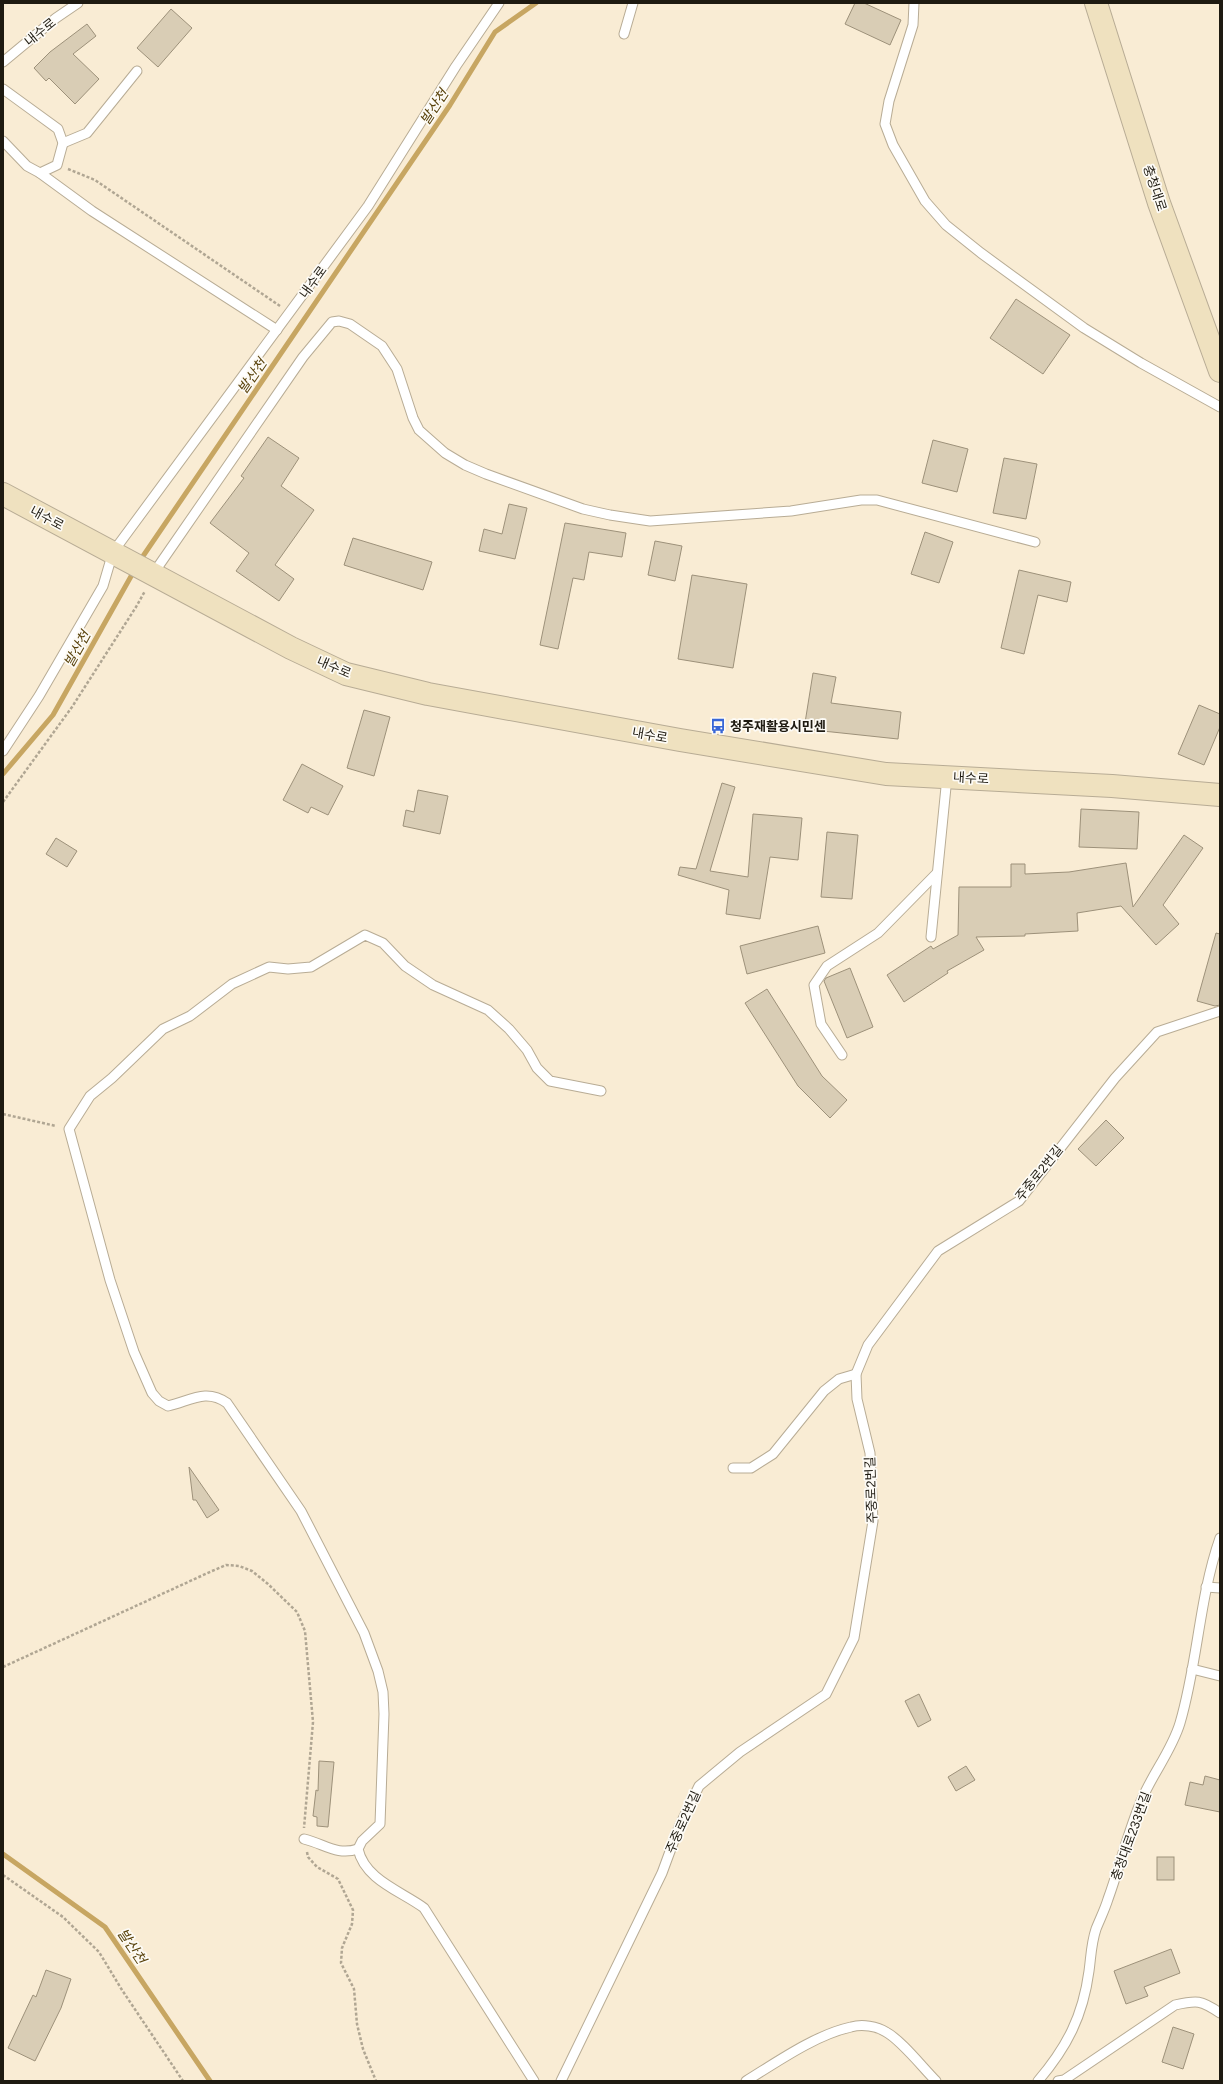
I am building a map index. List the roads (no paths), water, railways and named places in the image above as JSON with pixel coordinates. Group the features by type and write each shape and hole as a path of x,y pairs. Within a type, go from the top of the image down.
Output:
{"street":[{"name":"충청대로","path":"1096,3 1159,203 1220,370"},
{"name":"내수로","path":"3,494 291,648 346,674 428,694 680,740 886,774 1112,786 1220,795"}],"lane":[{"name":"내수로","path":"3,62 56,18 78,3"},
{"name":"내수로","path":"116,554 368,206 456,66 499,3"},
{"path":"624,34 633,3"},
{"path":"914,3 912,25 889,101 885,124 893,145 925,201 952,230 1084,328 1141,363 1220,407"},
{"path":"63,143 87,133 137,71"},
{"path":"3,89 58,129 63,143 56,165 40,173"},
{"path":"3,141 27,166 40,173 92,211 277,330"},
{"path":"150,572 303,356 332,322 339,321 350,324 382,346 396,369 413,418 419,430 445,453 465,465 486,474 583,508 610,515 650,521 791,511 861,500 877,500 1035,542"},
{"path":"3,751 39,696 103,586 116,554"},
{"path":"931,937 947,777"},
{"path":"842,1055 821,1024 814,985 827,966 878,933 937,873"},
{"path":"304,1839 316,1842 335,1851 347,1852 358,1848 362,1841 380,1824 383,1692 378,1671 364,1632 301,1511 227,1403 219,1398 204,1395 168,1406 159,1402 152,1393 134,1352 110,1280 69,1129 90,1096 112,1078 163,1028 190,1016 232,984 254,973 269,967 288,969 311,967 365,935 383,943 405,966 433,985 488,1010 509,1029 527,1050 537,1068 550,1081 601,1091"},
{"name":"주중로2번길","path":"561,2081 662,1873 679,1827 699,1786 740,1752 826,1694 854,1638 873,1521 870,1453 856,1399 856,1374 868,1345 938,1251 1019,1201 1115,1078 1157,1032 1220,1011"},
{"path":"732,1468 751,1468 773,1454 824,1391 839,1379 856,1374"},
{"name":"충청대로233번길","path":"1038,2081 1068,2041 1088,1977 1090,1952 1096,1929 1108,1900 1142,1798 1180,1724 1192,1669 1206,1587 1220,1538"},
{"path":"1206,1587 1220,1588"},
{"path":"1192,1669 1220,1676"},
{"path":"358,1848 365,1866 393,1890 424,1908 534,2081"},
{"path":"1058,2081 1064,2080 1175,2005 1194,2001 1209,2005 1220,2013"},
{"path":"746,2081 808,2045 828,2035 852,2026 873,2027 887,2032 936,2081"}],"waterway":[{"name":"발산천","path":"139,562 450,105 495,32 536,3"},
{"name":"발산천","path":"3,774 53,715 134,571"},
{"name":"발산천","path":"3,1854 105,1927 210,2081"}],"place":[{"name":"청주재활용시민센","path":"718,726"}]}
